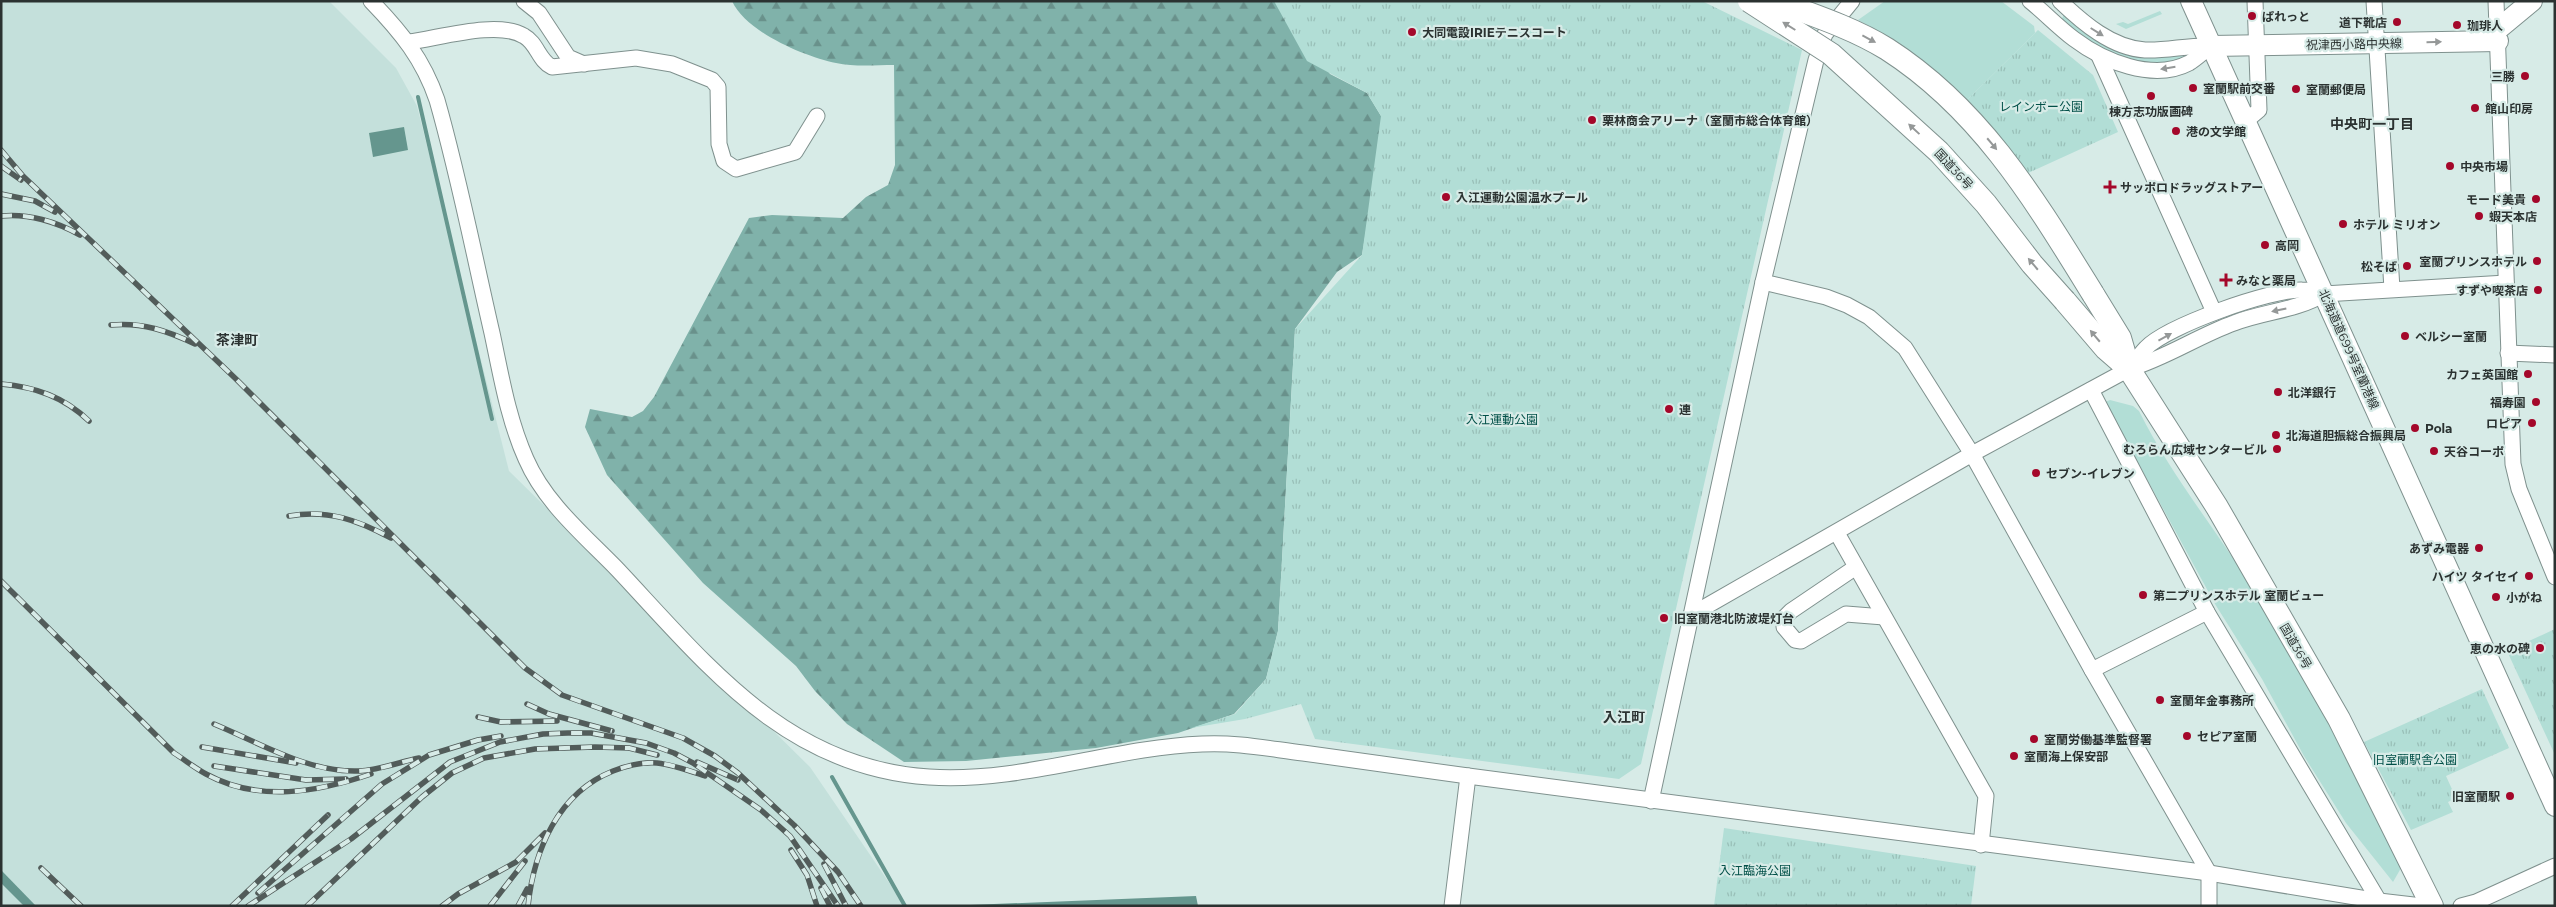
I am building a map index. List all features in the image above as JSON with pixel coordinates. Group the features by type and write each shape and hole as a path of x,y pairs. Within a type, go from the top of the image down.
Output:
{"highway":[{"name":"国道36号","path":"1749,1 1831,54 1939,152 1986,204 2032,264 2106,349 2129,369"},
{"name":"国道36号","path":"1775,1 1842,26 1871,41 1917,71 1976,126 2028,190 2120,338 2129,369 2217,507 2339,719 2432,906"}],"main road":[{"name":"北海道道699号室蘭港線","path":"2191,1 2555,806"},
{"path":"2497,36 2532,1"},
{"name":"祝津西小路中央線","path":"2210,46 2377,43 2497,36"}],"street":[{"path":"371,1 409,42 427,75 437,100 504,387 518,441 530,469 547,495 662,617 742,698 776,724 803,741 856,763 907,775 930,777 991,776 1166,747 1217,743 1981,845 2209,873 2379,901 2422,906"},
{"path":"524,1 539,13 568,57 584,64"},
{"path":"1651,801 1763,282 1816,60 1825,34 1852,1"},
{"path":"2030,1 2072,38 2099,56 2133,67 2158,70 2190,62 2210,46"},
{"path":"2246,120 2259,110 2255,1"},
{"path":"2374,1 2392,288"},
{"path":"2496,1 2513,464 2519,489 2555,577"},
{"path":"2066,3 2092,29 2110,40 2132,48 2146,50 2186,45 2210,46"},
{"path":"409,42 492,28 515,30 533,43 545,64 552,67 636,58 672,64 712,80 718,87 720,96 719,144 724,161 736,169 795,152 817,116"},
{"path":"2099,56 2214,312"},
{"path":"1763,282 1826,297 1847,305 1869,317 1888,331 1905,348 1972,454 2092,670 2209,873 2209,906"},
{"path":"2129,369 2147,346 2214,312 2251,300 2301,290 2324,294 2392,288 2506,283"},
{"path":"1691,614 1837,533 1972,454 2129,369 2154,361 2205,334 2256,316 2306,305 2324,294"},
{"path":"2508,353 2555,355"},
{"path":"2091,390 2207,612 2379,901"},
{"path":"1837,533 1986,796 1981,845"},
{"path":"1856,567 1791,611 1785,617 1784,627 1795,640 1801,640 1846,614 1884,617"},
{"path":"2092,670 2207,612"},
{"path":"1452,906 1468,776"},
{"path":"2461,906 2476,902 2555,866"}],"shaded area":[{"path":"1,1 329,1 396,68 417,106 509,471 810,767 905,906 1,906"},
{"path":"404,127 408,150 373,157 369,133"},
{"path":"1,870 36,906 24,906 1,883"},
{"path":"1196,896 1198,906 946,906"}],"green space":[{"path":"732,1 1275,1 1330,74 1367,93 1381,116 1382,134 1362,255 1337,272 1295,329 1278,631 1266,679 1234,714 1178,733 1096,748 966,761 904,762 847,724 815,691 796,666 703,583 607,475 585,427 590,409 632,417 643,411 654,397 749,218 772,215 843,218 866,197 888,185 895,165 894,65 843,64 823,60 793,49 763,33 750,23 739,12"},
{"name":"入江運動公園","path":"1274,1 1702,1 1802,50 1641,764 1619,779 1315,739 1301,704 1245,719 1191,728 1235,714 1266,679 1278,631 1295,329 1362,255 1381,116 1367,93 1307,61"},
{"path":"1885,1 2001,1 2034,26 2035,33 1963,104 1901,47 1858,20"},
{"path":"2160,11 2162,14 2126,29 2116,24 2123,22 2128,24"},
{"path":"2064,14 2110,43 2186,54 2187,58 2157,65 2144,64 2118,57 2082,36 2062,19"},
{"name":"レインボー公園","path":"2038,30 2093,75 2118,132 2026,174 1963,104"},
{"path":"2110,400 2133,406 2139,411 2165,458 2254,590 2294,658 2331,727 2401,868 2393,882 2346,823 2304,756 2262,679 2215,604 2105,402"},
{"path":"2555,629 2555,755 2507,651"},
{"name":"旧室蘭駅舎公園","path":"2482,689 2509,748 2446,776 2456,798 2448,802 2453,812 2411,830 2364,742"},
{"name":"入江臨海公園","path":"1724,828 1976,866 1971,906 1714,906"}],"waterway":[{"path":"418,97 492,419"},
{"path":"832,777 905,906"}],"railway":[{"path":"1,150 23,176 236,379 525,668 562,695 683,738 715,756 738,773 794,825 838,872 861,906"},
{"path":"1,166 21,180"},
{"path":"1,194 35,201 55,212"},
{"path":"1,216 32,217 62,226 80,235"},
{"path":"111,325 122,324 154,328 195,344"},
{"path":"1,384 14,385 49,395 70,406 89,421"},
{"path":"289,516 303,514 329,515 354,521 391,538"},
{"path":"1,581 174,753 206,774 226,783 247,789 288,792 330,786 371,774"},
{"path":"527,704 549,714 612,731"},
{"path":"478,717 501,722 557,721"},
{"path":"214,724 303,762 340,770 359,771 382,768 419,758"},
{"path":"248,906 351,839 450,762 500,742 543,734 568,733 591,733 646,743 674,753 693,763 761,810 790,836 838,906"},
{"path":"258,893 382,784 429,755 478,740 501,736"},
{"path":"202,747 296,763"},
{"path":"307,906 422,797 452,773 484,758 535,749 595,747 629,748 657,755"},
{"path":"697,762 738,780"},
{"path":"528,906 536,864 552,826 577,794 594,781 613,771 651,763 676,767 705,776"},
{"path":"214,766 306,780 346,779"},
{"path":"232,906 328,815"},
{"path":"442,906 458,894 516,862 545,833"},
{"path":"791,850 807,875 817,906"},
{"path":"490,906 525,861"},
{"path":"824,864 846,906"},
{"path":"41,868 81,906"},
{"path":"821,888 830,906"},
{"path":"518,906 527,889"}],"place":[{"name":"ぱれっと","path":"2252,16"},
{"name":"道下靴店","path":"2397,22"},
{"name":"珈琲人","path":"2457,25"},
{"name":"大同電設IRIEテニスコート","path":"1412,32"},
{"name":"三勝","path":"2525,76"},
{"name":"室蘭駅前交番","path":"2193,88"},
{"name":"室蘭郵便局","path":"2296,89"},
{"name":"棟方志功版画碑","path":"2151,96"},
{"name":"館山印房","path":"2475,108"},
{"name":"栗林商会アリーナ（室蘭市総合体育館）","path":"1592,120"},
{"name":"港の文学館","path":"2176,131"},
{"name":"中央市場","path":"2450,166"},
{"name":"サッポロドラッグストアー","path":"2110,187"},
{"name":"入江運動公園温水プール","path":"1446,197"},
{"name":"モード美貴","path":"2536,199"},
{"name":"蝦天本店","path":"2479,216"},
{"name":"ホテル ミリオン","path":"2343,224"},
{"name":"高岡","path":"2265,245"},
{"name":"室蘭プリンスホテル","path":"2537,261"},
{"name":"松そば","path":"2407,266"},
{"name":"みなと薬局","path":"2226,280"},
{"name":"すずや喫茶店","path":"2538,290"},
{"name":"ベルシー室蘭","path":"2405,336"},
{"name":"カフェ英国館","path":"2528,374"},
{"name":"北洋銀行","path":"2278,392"},
{"name":"福寿園","path":"2536,402"},
{"name":"連","path":"1669,409"},
{"name":"ロピア","path":"2532,423"},
{"name":"Pola","path":"2415,428"},
{"name":"北海道胆振総合振興局","path":"2276,435"},
{"name":"むろらん広域センタービル","path":"2277,449"},
{"name":"天谷コーポ","path":"2434,451"},
{"name":"セブン-イレブン","path":"2036,473"},
{"name":"あずみ電器","path":"2479,548"},
{"name":"ハイツ タイセイ","path":"2529,576"},
{"name":"第二プリンスホテル 室蘭ビュー","path":"2143,595"},
{"name":"小がね","path":"2496,597"},
{"name":"旧室蘭港北防波堤灯台","path":"1664,618"},
{"name":"恵の水の碑","path":"2540,648"},
{"name":"室蘭年金事務所","path":"2160,700"},
{"name":"セピア室蘭","path":"2187,736"},
{"name":"室蘭労働基準監督署","path":"2034,739"},
{"name":"室蘭海上保安部","path":"2014,756"},
{"name":"旧室蘭駅","path":"2510,796"}],"district":[{"name":"中央町一丁目","path":"2372,124"},
{"name":"茶津町","path":"237,340"},
{"name":"入江町","path":"1624,717"}]}
